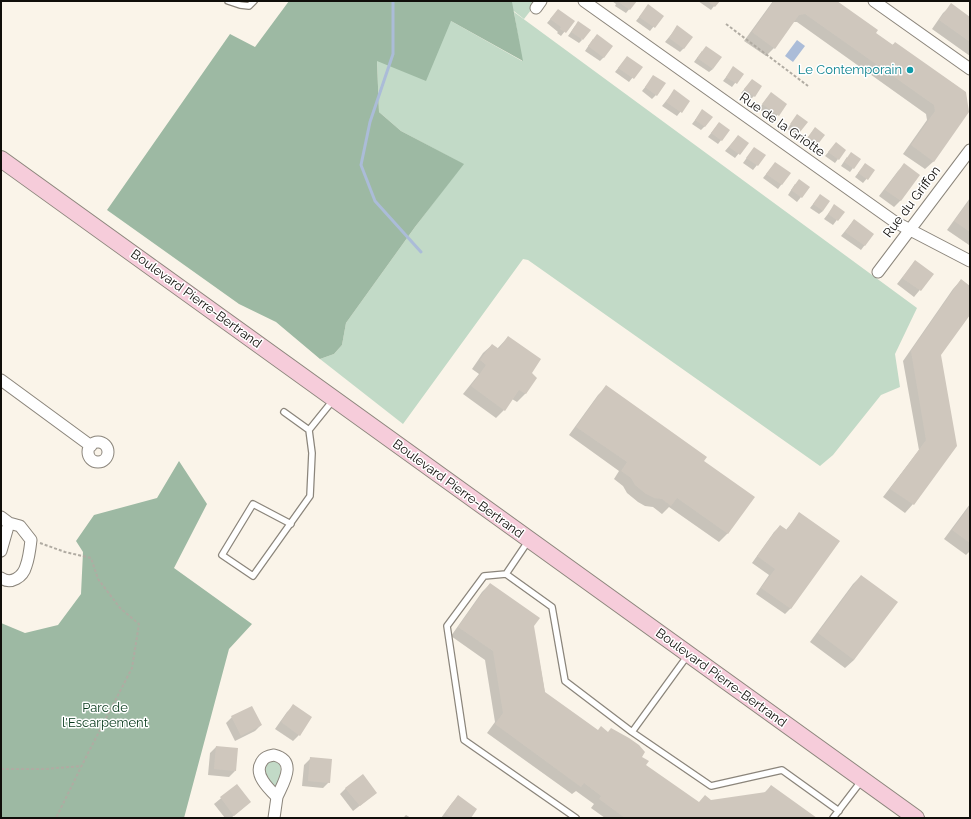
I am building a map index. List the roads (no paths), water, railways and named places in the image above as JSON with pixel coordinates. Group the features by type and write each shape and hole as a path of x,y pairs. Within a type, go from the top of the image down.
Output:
{"main road":[{"name":"Boulevard Pierre-Bertrand","path":"1,159 916,818"}],"street":[{"name":"Rue de la Griotte","path":"584,1 895,222 970,261"},
{"path":"874,1 970,69"},
{"name":"Rue du Griffon","path":"878,272 970,150"},
{"path":"1,380 91,446"},
{"path":"1,551 5,520 20,526 31,540 26,568 20,576 12,581 5,581 1,578"},
{"path":"274,818 277,796"}],"lane":[{"path":"228,1 240,5 250,6 254,1"},
{"path":"291,524 253,504 222,555 253,576 291,524 310,496 312,453 309,430 334,399"},
{"path":"284,412 309,430"},
{"path":"506,574 530,540"},
{"path":"576,818 464,740 447,626 484,576 506,574 552,606 564,682 632,732 710,786 782,770 839,811"},
{"path":"632,732 689,654"},
{"path":"834,818 862,779"}],"water":[{"path":"797,40 805,46 793,62 785,56"}],"waterway":[{"path":"393,1 393,54 370,122 361,165 375,201 421,252"}],"place":[{"name":"Le Contemporain","path":"910,70"}],"park label":[{"name":"Parc de l'Escarpement","path":"105,716"}]}
